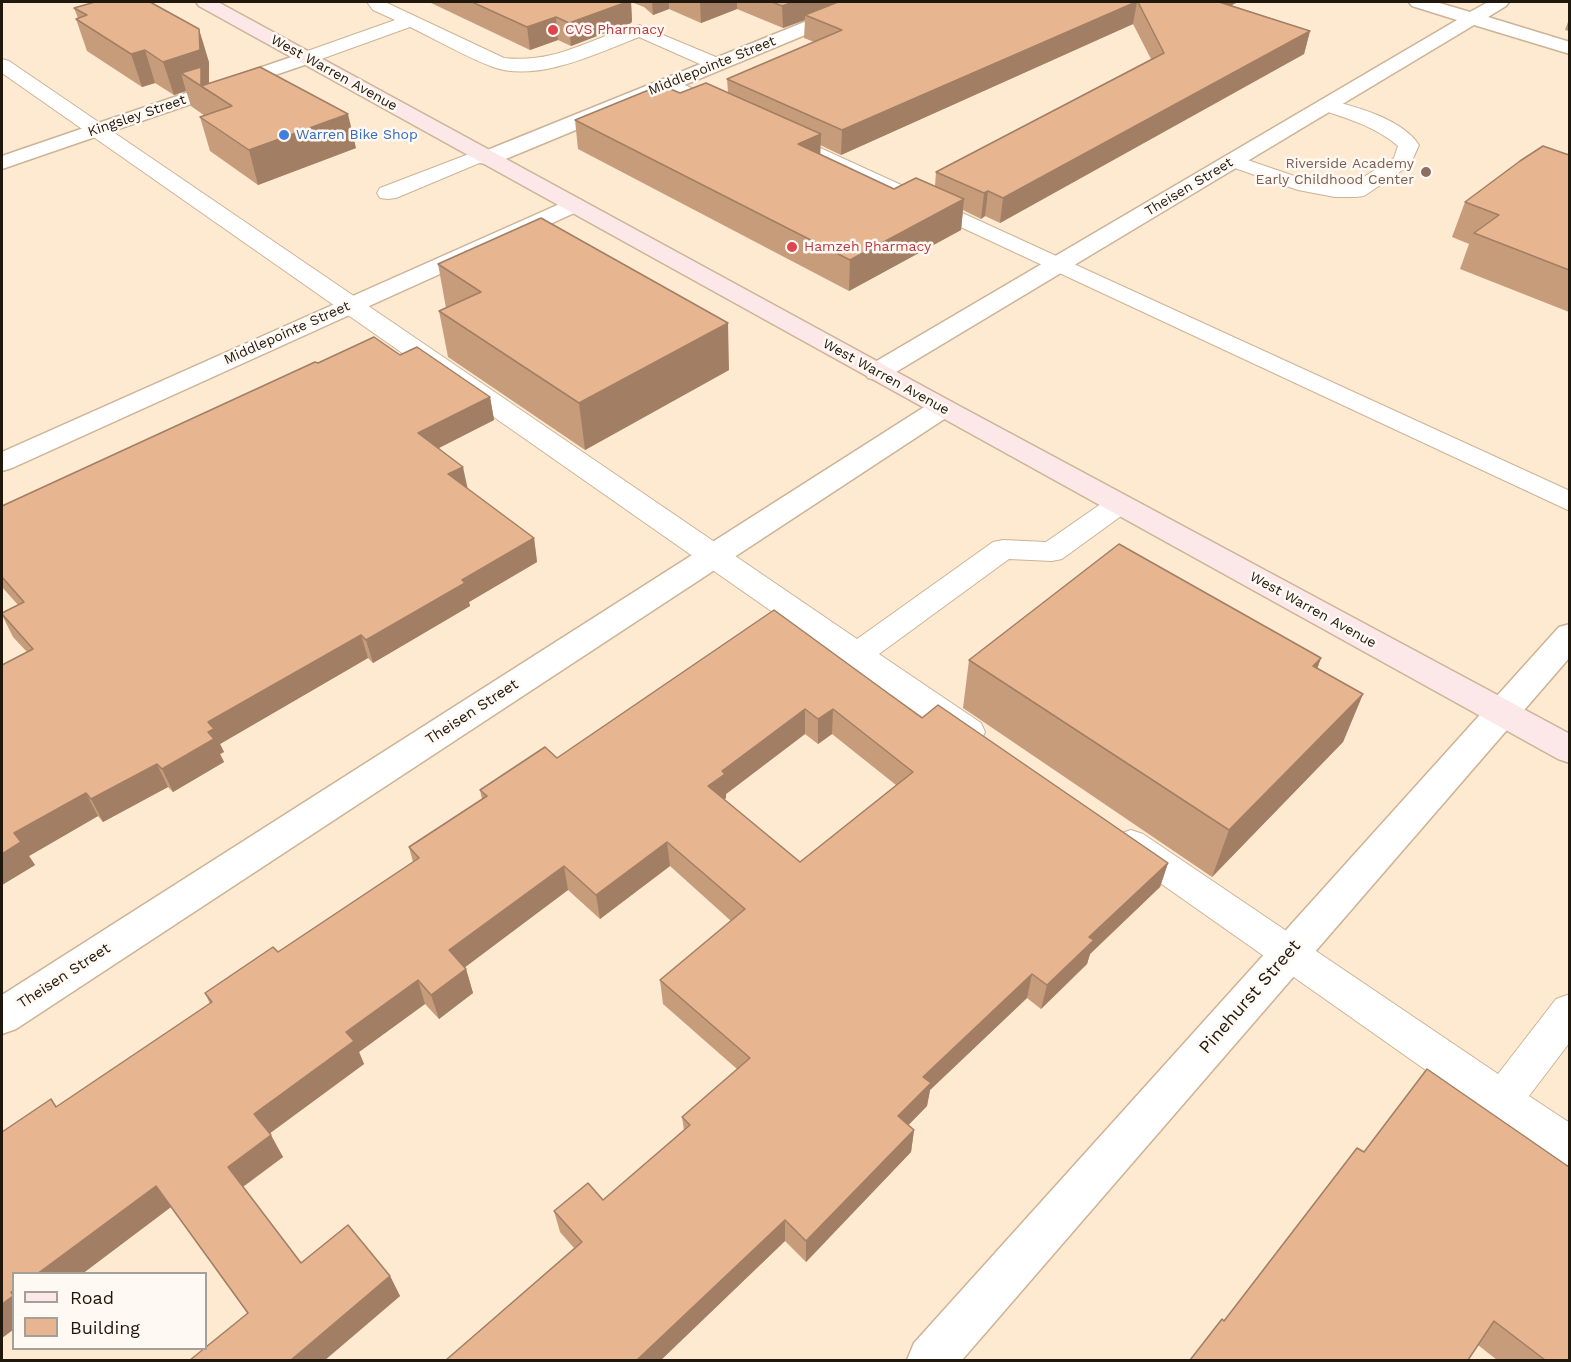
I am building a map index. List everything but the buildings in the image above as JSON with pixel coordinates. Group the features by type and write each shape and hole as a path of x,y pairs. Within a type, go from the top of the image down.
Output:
{"main road":[{"name":"West Warren Avenue","path":"210,2 306,58 1118,505 1569,750"}],"street":[{"name":"Middlepointe Street","path":"485,156 869,2"},
{"path":"1418,2 1569,48"},
{"name":"Theisen Street","path":"877,372 1500,2"},
{"name":"Kingsley Street","path":"2,163 306,58"},
{"name":"Middlepointe Street","path":"2,462 573,205"},
{"name":"Theisen Street","path":"2,1016 942,408"},
{"name":"Pinehurst Street","path":"931,1360 1569,635"}],"lane":[{"path":"376,2 379,6 500,63 514,66 546,64 639,30 716,64"},
{"path":"634,11 644,19 639,30"},
{"path":"306,58 410,21"},
{"path":"2,65 995,750"},
{"path":"669,84 1569,502"},
{"path":"1233,161 1298,184 1335,191 1356,191 1403,161 1409,145 1397,134 1373,121 1326,105"},
{"path":"388,193 485,156"},
{"path":"856,655 1003,549 1052,552 1118,505"},
{"path":"1113,832 1569,1147"},
{"path":"1502,1101 1569,1011"}],"place":[{"name":"CVS Pharmacy","path":"553,30"},
{"name":"Warren Bike Shop","path":"284,135"},
{"name":"Riverside Academy Early Childhood Center","path":"1426,172"},
{"name":"Hamzeh Pharmacy","path":"792,247"}]}
